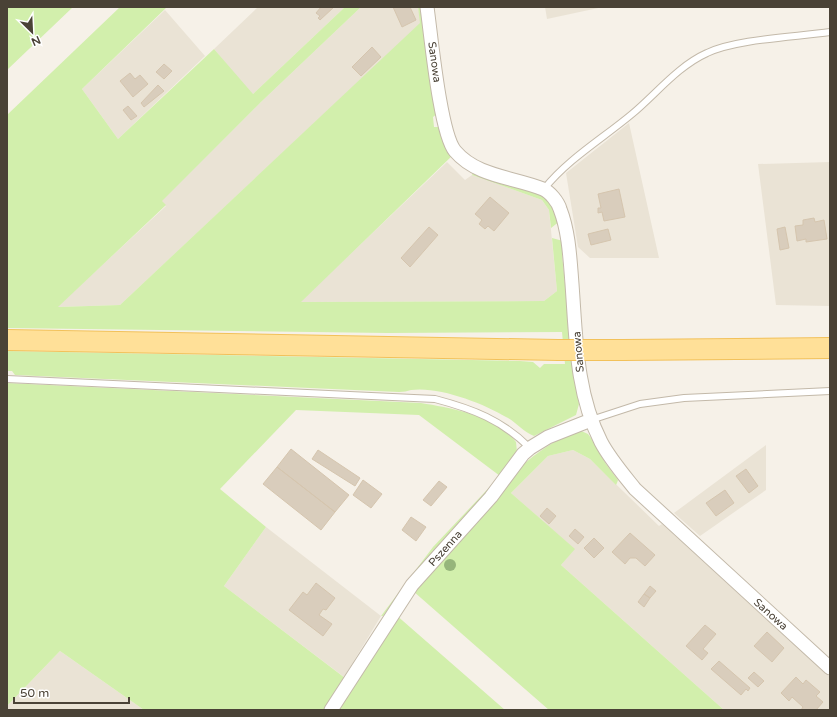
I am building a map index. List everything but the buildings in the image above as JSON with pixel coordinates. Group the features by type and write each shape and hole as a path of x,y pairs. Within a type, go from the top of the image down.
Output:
{"main road":[{"path":"7,340 558,350 830,348"}],"street":[{"name":"Sanowa","path":"427,7 443,115 449,139 455,151 477,168 544,189 559,205 563,217 569,251 580,376 590,420 602,444 617,468 635,489 830,668"},
{"name":"Pszenna","path":"331,710 412,585 491,497 520,458 530,448 570,426 590,420"}],"lane":[{"path":"544,189 567,165 631,114 683,68 707,52 738,44 830,32"},
{"path":"7,379 435,399 482,414 514,432 530,448"},
{"path":"590,420 640,404 684,398 830,391"}],"shaded area":[{"path":"258,7 345,7 252,95 214,49"},
{"path":"361,7 418,7 421,23 120,305 57,307 166,206 161,201 261,102"},
{"path":"545,7 603,7 547,19"},
{"path":"165,10 205,56 118,139 82,89"},
{"path":"629,123 659,258 590,258 578,247 566,173"},
{"path":"447,162 465,180 472,175 542,200 549,210 557,291 544,301 300,302"},
{"path":"830,162 830,306 776,305 758,164"},
{"path":"766,445 766,490 700,536 674,513"},
{"path":"573,450 590,459 659,526 662,524 830,677 830,710 724,710 561,565 574,549 511,493 548,456"},
{"path":"266,527 381,616 344,677 224,586"},
{"path":"60,651 144,710 7,710 7,706"}],"green space":[{"path":"7,7 73,7 7,70"},
{"path":"120,7 167,7 82,89 118,139 214,49 253,94 345,7 361,7 261,102 162,201 166,205 58,307 120,305 420,23 418,7 422,7 438,113 433,117 434,127 440,127 454,154 301,302 544,301 557,291 552,238 563,241 562,254 573,364 579,404 576,415 534,436 526,432 510,419 485,406 447,393 422,389 399,392 15,375 12,371 7,371 7,351 520,361 533,362 540,368 544,364 565,364 562,332 388,333 7,328 7,115"},
{"path":"474,171 546,197 554,203 560,221 551,228 549,210 542,200 472,175"},
{"path":"7,383 421,403 473,415 497,426 516,442 517,452 501,477 423,565 383,616 381,616 433,547 500,476 419,415 296,410 220,489 266,527 224,586 345,678 326,710 144,710 60,651 7,706"},
{"path":"579,430 588,434 591,438 606,464 618,480 616,485 590,459 573,450 548,456 511,493 575,549 561,565 724,710 549,710 413,591 519,468 547,446"},
{"path":"395,614 505,710 335,710"}]}
